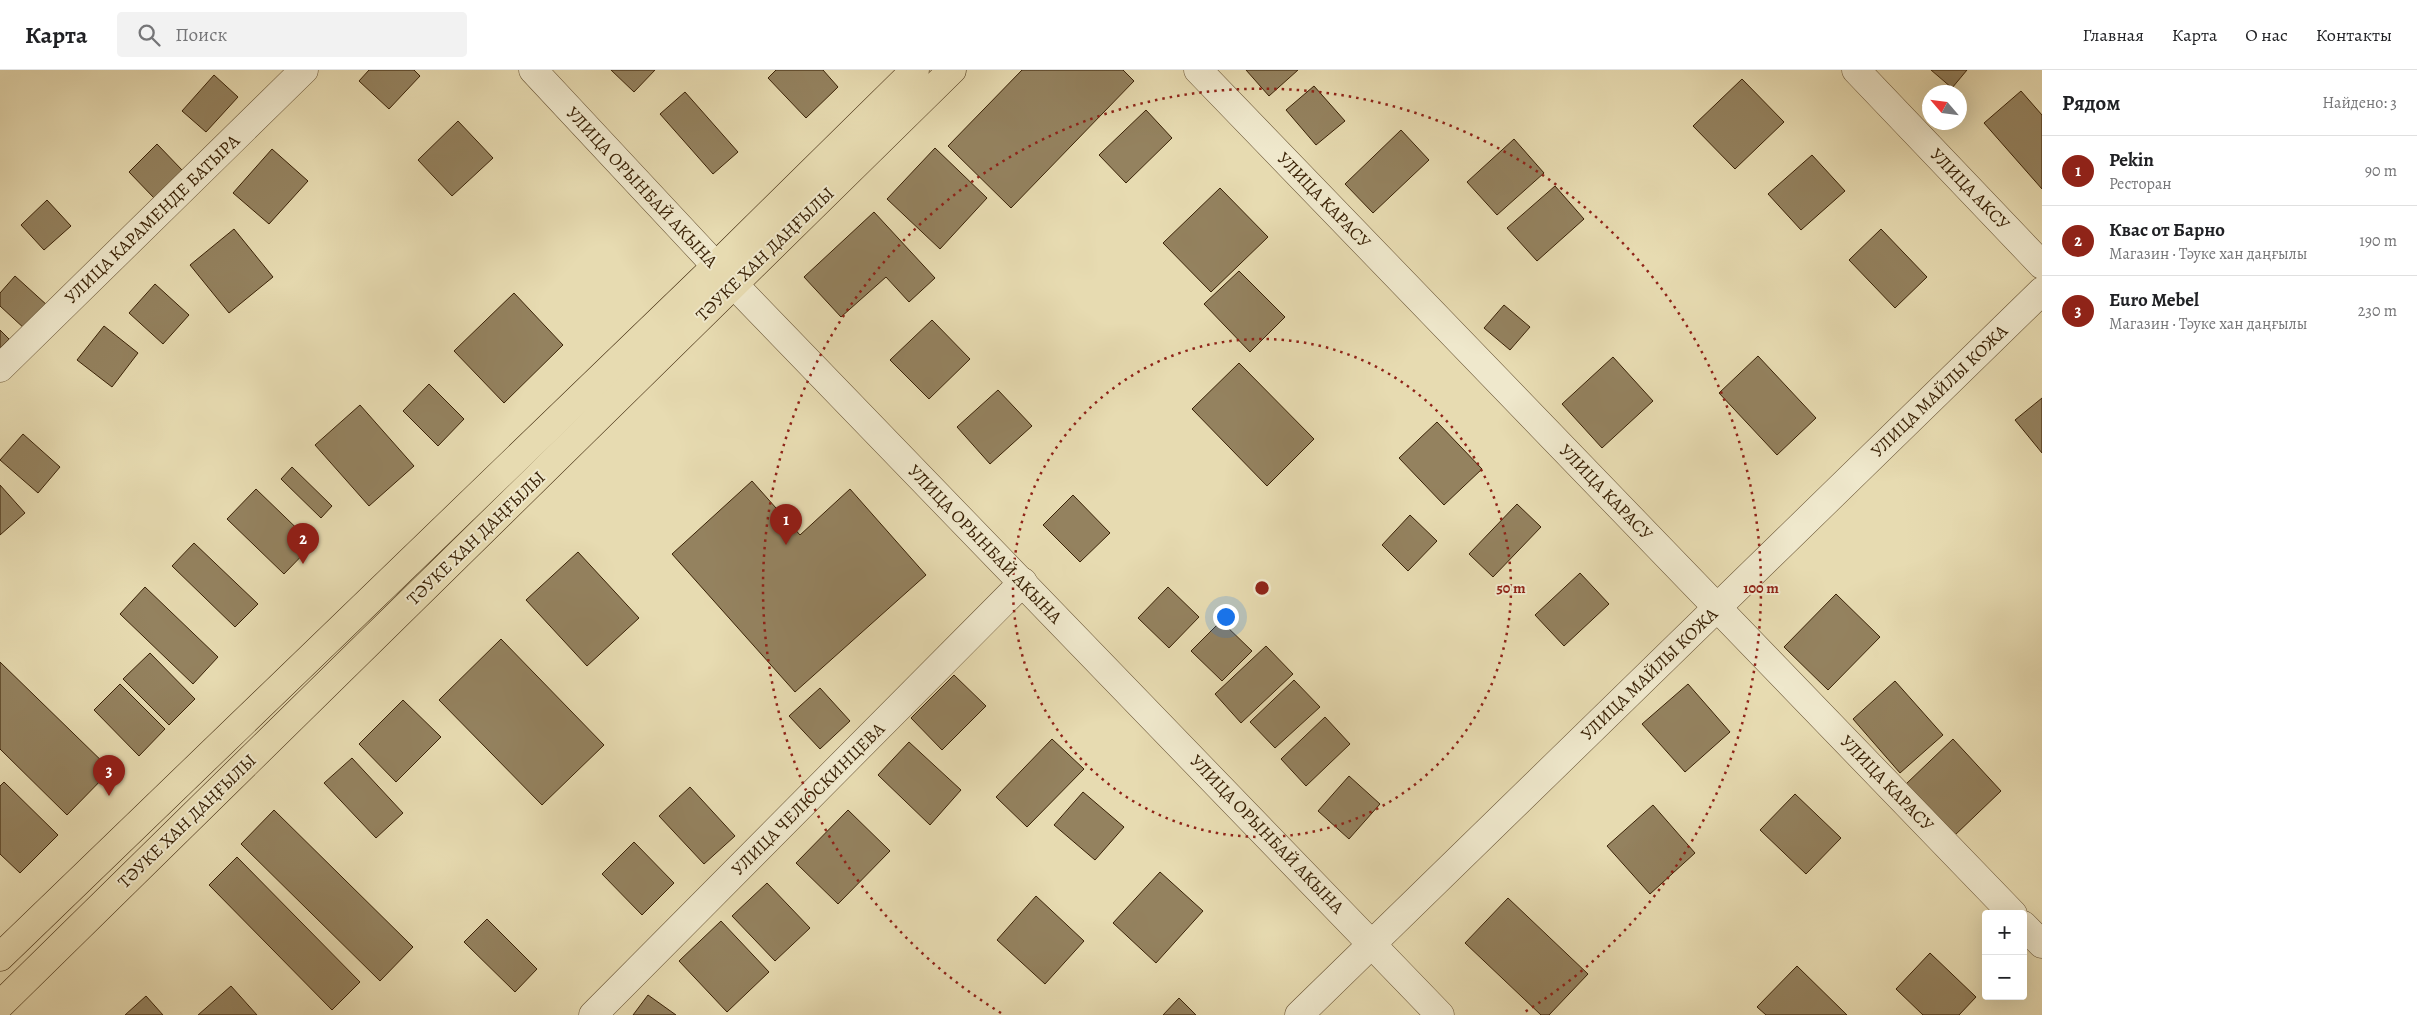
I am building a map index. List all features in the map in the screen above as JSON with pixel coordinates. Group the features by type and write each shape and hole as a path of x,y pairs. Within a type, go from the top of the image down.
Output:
{"main road":[{"name":"ТӘУКЕ ХАН ДАҢҒЫЛЫ","path":"0,1005 725,275 915,70"},
{"name":"ТӘУКЕ ХАН ДАҢҒЫЛЫ","path":"0,957 725,275 952,70"}],"street":[{"name":"УЛИЦА КАРАМЕНДЕ БАТЫРА","path":"0,368 304,70"},
{"name":"УЛИЦА ОРЫНБАЙ АКЫНА","path":"533,70 725,275 1440,1015"},
{"name":"УЛИЦА КАРАСУ","path":"1198,70 2009,910"},
{"name":"УЛИЦА АКСУ","path":"1856,70 2042,265"},
{"name":"УЛИЦА МАЙЛЫ КОЖА","path":"1299,1015 2042,291"},
{"name":"УЛИЦА ЧЕЛЮСКИНЦЕВА","path":"593,1015 1023,582"},
{"path":"2027,929 2042,944"}],"building":[{"path":"369,70 414,70 420,76 389,109 359,81"},
{"path":"611,70 655,70 634,92"},
{"path":"776,70 823,70 838,87 806,118 768,78"},
{"path":"1022,70 1123,70 1134,81 1011,208 948,146"},
{"path":"1246,70 1298,70 1269,96"},
{"path":"1931,70 1967,70 1954,85 1948,85"},
{"path":"214,75 238,97 206,132 182,111"},
{"path":"1742,79 1784,122 1735,169 1693,126"},
{"path":"1314,86 1345,121 1316,145 1286,110"},
{"path":"2021,91 2042,115 2042,189 1984,123"},
{"path":"685,92 738,152 713,174 660,114"},
{"path":"1146,110 1172,138 1126,183 1099,155"},
{"path":"458,121 493,158 452,196 418,160"},
{"path":"1401,130 1429,160 1373,213 1345,184"},
{"path":"1514,139 1544,173 1497,215 1467,182"},
{"path":"157,144 182,170 154,198 129,172"},
{"path":"935,148 987,198 940,249 887,199"},
{"path":"272,149 308,181 269,224 233,193"},
{"path":"1812,155 1845,191 1801,230 1768,194"},
{"path":"1555,186 1584,219 1537,261 1507,228"},
{"path":"1220,188 1268,237 1211,292 1163,243"},
{"path":"47,200 71,226 44,250 21,225"},
{"path":"874,212 935,278 909,302 886,277 841,317 804,277"},
{"path":"234,229 273,277 229,313 190,265"},
{"path":"1881,229 1927,277 1895,308 1849,260"},
{"path":"1239,271 1285,317 1250,352 1204,304"},
{"path":"15,276 48,306 26,330 0,306 0,293"},
{"path":"155,284 189,315 163,344 129,313"},
{"path":"514,293 563,345 504,403 454,351"},
{"path":"1504,305 1530,327 1510,350 1484,328"},
{"path":"932,320 970,359 929,399 890,360"},
{"path":"104,326 138,353 112,387 77,360"},
{"path":"0,330 9,339 0,348"},
{"path":"1758,356 1816,418 1777,455 1719,393"},
{"path":"1613,357 1653,401 1602,448 1562,404"},
{"path":"1239,363 1314,439 1267,486 1192,409"},
{"path":"429,384 464,419 438,446 403,411"},
{"path":"998,390 1032,426 990,464 957,427"},
{"path":"2042,398 2042,453 2015,420"},
{"path":"360,405 414,466 369,506 315,445"},
{"path":"1437,422 1482,469 1444,505 1399,458"},
{"path":"23,434 60,467 38,493 0,460"},
{"path":"292,467 332,506 321,518 281,479"},
{"path":"752,481 800,535 850,489 926,575 795,692 672,554"},
{"path":"0,485 25,513 0,535"},
{"path":"256,489 313,544 284,574 227,519"},
{"path":"1073,495 1110,533 1080,562 1043,525"},
{"path":"1517,504 1541,527 1493,577 1469,554"},
{"path":"1410,515 1437,541 1408,571 1382,545"},
{"path":"194,543 258,604 235,627 172,566"},
{"path":"578,552 639,618 587,666 526,600"},
{"path":"1580,573 1609,604 1564,646 1535,615"},
{"path":"145,587 218,657 193,684 120,614"},
{"path":"1168,587 1199,617 1169,648 1138,618"},
{"path":"1836,594 1880,637 1828,690 1784,647"},
{"path":"1221,621 1252,651 1222,681 1191,651"},
{"path":"501,639 604,745 542,805 439,700"},
{"path":"1266,646 1293,674 1241,723 1215,694"},
{"path":"150,653 195,699 169,725 123,679"},
{"path":"0,662 111,770 67,815 0,749"},
{"path":"954,675 986,706 942,750 911,718"},
{"path":"1294,680 1320,707 1275,748 1250,722"},
{"path":"1895,681 1943,735 1900,773 1853,719"},
{"path":"120,684 165,729 139,756 94,710"},
{"path":"1688,684 1730,732 1685,772 1642,724"},
{"path":"820,688 850,721 820,749 789,716"},
{"path":"403,700 441,737 396,782 359,744"},
{"path":"1325,717 1350,744 1306,786 1281,759"},
{"path":"1052,739 1084,769 1027,827 996,797"},
{"path":"1953,739 2001,791 1954,836 1906,784"},
{"path":"909,742 961,790 930,825 878,775"},
{"path":"352,758 403,813 376,838 324,783"},
{"path":"1349,776 1380,804 1349,839 1318,811"},
{"path":"4,782 58,835 20,873 0,854 0,786"},
{"path":"690,787 735,836 704,864 659,816"},
{"path":"1083,792 1124,827 1095,860 1054,825"},
{"path":"1795,794 1841,838 1806,874 1760,830"},
{"path":"1653,805 1695,853 1650,894 1607,846"},
{"path":"274,810 413,947 380,981 241,844"},
{"path":"848,810 890,851 838,904 796,863"},
{"path":"634,842 674,883 642,915 602,874"},
{"path":"237,857 360,982 332,1010 209,885"},
{"path":"1160,872 1203,911 1156,963 1113,923"},
{"path":"767,883 810,928 775,961 732,916"},
{"path":"1036,896 1084,941 1045,984 997,940"},
{"path":"1508,898 1588,974 1549,1015 1541,1015 1465,943"},
{"path":"487,919 537,969 515,992 464,942"},
{"path":"721,921 769,972 727,1012 679,961"},
{"path":"1930,953 1976,997 1959,1015 1923,1015 1896,989"},
{"path":"1797,966 1847,1015 1766,1015 1757,1007"},
{"path":"231,986 257,1015 198,1015"},
{"path":"648,995 676,1015 633,1015"},
{"path":"146,996 163,1015 125,1015"},
{"path":"1179,998 1196,1015 1163,1015"}],"place":[{"name":"Pekin","path":"786,545"},
{"name":"Квас от Барно","path":"303,564"},
{"name":"Euro Mebel","path":"109,796"}]}
